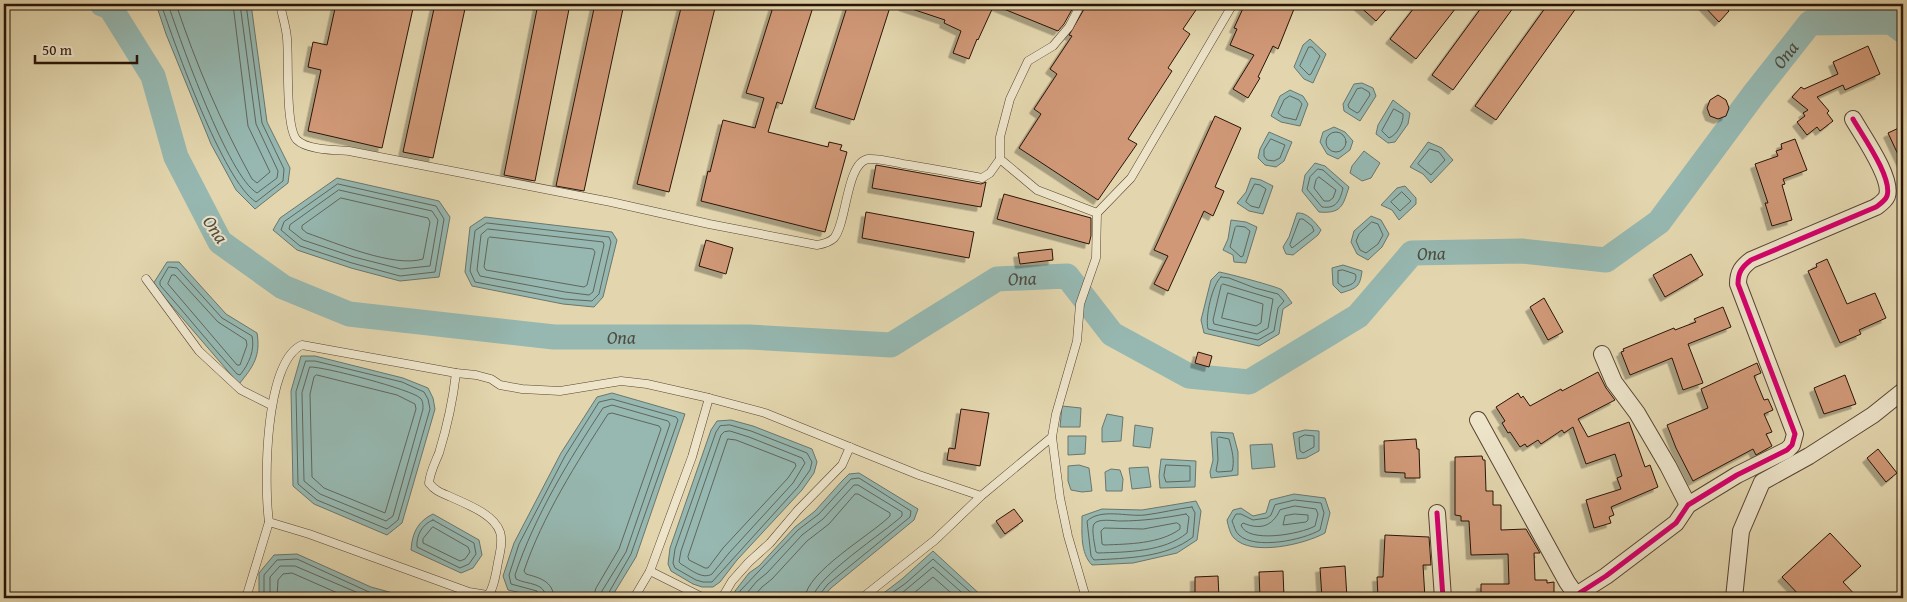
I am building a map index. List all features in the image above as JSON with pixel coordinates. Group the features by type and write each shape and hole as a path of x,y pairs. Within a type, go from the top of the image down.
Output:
{"street":[{"path":"1478,420 1575,597 1676,523 1688,505 1736,475 1787,450 1792,445 1795,434 1738,284 1740,270 1751,260 1876,208 1886,198 1888,190 1884,175 1853,119"},
{"path":"1602,354 1614,382 1637,413 1688,505"},
{"path":"1734,598 1741,531 1762,482 1810,456 1873,414 1903,391"},
{"path":"1736,475 1757,495"},
{"path":"1437,513 1443,598"}],"lane":[{"path":"280,4 287,37 290,116 293,132 297,140 307,146 349,151 612,202 817,246 833,239 836,234 840,226 851,182 861,163 867,159 982,178 990,173 1000,159 1000,136 1010,99 1028,60 1053,46 1069,27 1081,4"},
{"path":"1086,598 1062,508 1052,437 1056,414 1077,341 1080,304 1096,258 1097,212 1131,178 1233,4"},
{"path":"1000,159 1037,190 1097,212"},
{"path":"146,279 200,351 241,390 271,405"},
{"path":"246,598 269,522 266,502 271,405 286,360 294,348 302,345 476,375 491,379 500,385 522,390 560,391 621,381 648,384 765,413 918,475 981,496"},
{"path":"456,373 453,398 429,482 434,490 471,507 490,519 500,531 502,542 496,573 488,597"},
{"path":"634,598 650,570 692,457 709,398"},
{"path":"862,598 935,540 981,496 1052,437"},
{"path":"722,598 732,581 749,562 770,543 798,510 842,465 850,448"},
{"path":"269,522 309,534 469,592 488,597 506,598"},
{"path":"650,570 704,598"}],"water":[{"path":"156,4 251,4 267,122 290,168 288,183 255,209 236,190 211,144 166,34"},
{"path":"1310,39 1326,54 1313,83 1304,79 1294,67 1303,45"},
{"path":"1362,83 1373,88 1376,96 1360,121 1344,111 1343,104 1354,84"},
{"path":"1290,90 1303,96 1308,104 1300,126 1281,122 1271,116 1280,96"},
{"path":"1393,100 1410,113 1408,124 1395,142 1388,143 1376,134 1378,125"},
{"path":"1334,127 1345,132 1353,141 1350,150 1338,159 1327,154 1320,142 1323,132"},
{"path":"1269,132 1292,142 1284,161 1276,167 1265,165 1258,158 1260,149"},
{"path":"1428,142 1442,148 1453,160 1431,183 1423,174 1410,167"},
{"path":"1364,151 1380,163 1371,178 1362,181 1350,173 1352,166"},
{"path":"1315,163 1325,166 1349,187 1343,203 1337,210 1319,212 1302,191 1305,175"},
{"path":"337,178 439,201 450,217 439,277 400,281 351,268 297,250 273,230 280,218"},
{"path":"1251,178 1261,180 1273,186 1263,214 1249,211 1237,203 1246,192"},
{"path":"1405,186 1416,198 1416,204 1399,220 1392,210 1381,205 1397,188"},
{"path":"1297,213 1307,216 1321,230 1318,235 1293,255 1286,254 1283,247 1289,237"},
{"path":"1371,216 1381,220 1389,234 1382,247 1368,260 1357,254 1351,242 1354,231"},
{"path":"485,217 612,232 617,240 603,297 594,307 563,304 472,286 465,272 470,227"},
{"path":"1231,220 1246,222 1257,227 1246,263 1234,262 1233,255 1223,250 1228,239"},
{"path":"167,262 179,262 226,314 257,333 258,348 255,361 239,384 153,284"},
{"path":"1343,265 1362,271 1359,284 1351,290 1341,293 1333,285 1332,268"},
{"path":"1219,272 1263,283 1282,290 1292,303 1283,309 1279,334 1259,346 1204,333 1201,320 1211,280"},
{"path":"301,356 315,356 403,378 428,388 433,398 435,409 402,523 387,535 314,504 293,486 291,391"},
{"path":"612,393 685,414 636,557 611,598 545,598 508,590 503,576 514,543 561,453 597,397"},
{"path":"1062,406 1081,408 1080,427 1060,427"},
{"path":"1107,414 1123,417 1121,441 1102,442 1102,428"},
{"path":"731,420 753,426 812,449 817,462 814,473 802,490 737,560 720,582 713,587 702,587 671,571 668,564 670,548 711,430 717,421"},
{"path":"1135,425 1153,428 1150,448 1133,446"},
{"path":"1305,430 1319,431 1319,451 1306,458 1297,459 1293,433"},
{"path":"1211,432 1233,433 1238,452 1238,475 1211,478 1210,472 1213,460"},
{"path":"1068,436 1086,436 1085,454 1068,455"},
{"path":"1272,444 1275,467 1252,469 1250,445"},
{"path":"1161,459 1196,461 1195,487 1160,488"},
{"path":"1079,465 1089,468 1092,491 1071,490 1068,481 1068,466"},
{"path":"1148,467 1151,487 1132,489 1129,468"},
{"path":"1111,469 1120,470 1123,479 1122,491 1106,491 1105,472"},
{"path":"859,473 918,509 914,520 831,588 822,598 738,598 735,596 735,591 749,573 759,566 795,527 815,511 849,474"},
{"path":"1294,494 1325,498 1330,513 1325,533 1305,541 1265,548 1242,544 1234,538 1227,520 1233,510 1241,508 1253,516 1266,513 1270,500"},
{"path":"1196,501 1201,511 1197,540 1177,553 1133,563 1092,565 1085,555 1082,542 1082,516 1102,509 1142,510"},
{"path":"433,514 479,540 482,555 473,568 461,573 411,550 417,528 423,520"},
{"path":"933,551 984,598 877,598 902,579"},
{"path":"297,554 371,587 411,598 259,598 259,573 274,555"}],"building":[{"path":"336,4 414,4 382,148 308,131 321,70 308,67 313,42 327,45"},
{"path":"435,4 466,4 433,158 403,152"},
{"path":"538,4 570,4 535,181 504,175"},
{"path":"595,4 624,4 584,191 556,186"},
{"path":"682,4 716,4 669,192 637,184"},
{"path":"774,4 814,4 782,104 777,102 768,132 828,147 829,142 842,145 840,150 847,152 825,232 701,201 723,120 755,128 764,98 746,93"},
{"path":"848,4 891,4 854,120 815,108"},
{"path":"904,4 1075,4 1058,31 994,5 969,59 953,53 961,31 944,23 945,20 903,6"},
{"path":"1087,4 1200,4 1183,29 1190,34 1168,68 1172,71 1128,139 1137,144 1098,200 1019,148 1041,114 1034,109 1057,74 1050,69 1072,36 1069,35"},
{"path":"1245,4 1296,4 1278,49 1273,46 1258,77 1260,78 1248,98 1233,89 1254,55 1230,45 1237,29 1234,28"},
{"path":"1357,4 1391,4 1376,21"},
{"path":"1417,4 1459,4 1416,59 1390,39"},
{"path":"1484,4 1516,4 1453,90 1432,75"},
{"path":"1548,4 1579,4 1496,120 1475,106"},
{"path":"1702,4 1721,4 1729,11 1719,22"},
{"path":"1868,46 1880,74 1845,90 1843,85 1817,97 1829,111 1827,113 1833,121 1820,131 1817,127 1807,135 1797,122 1805,116 1803,113 1808,110 1792,97 1801,87 1804,89 1838,74 1833,62"},
{"path":"1718,95 1726,100 1729,108 1726,116 1718,119 1710,116 1707,108 1710,100"},
{"path":"1215,116 1241,128 1215,187 1224,191 1213,216 1204,211 1168,291 1154,284 1168,256 1154,250"},
{"path":"1903,126 1903,165 1888,133"},
{"path":"1795,139 1807,170 1783,179 1785,184 1782,185 1792,220 1772,226 1765,203 1768,203 1755,164 1778,156 1776,151 1782,149 1781,144"},
{"path":"876,165 981,184 986,182 981,207 872,188"},
{"path":"1004,194 1091,218 1089,244 997,219"},
{"path":"866,212 974,232 969,258 862,238"},
{"path":"706,240 733,248 726,274 699,266"},
{"path":"1052,249 1053,260 1020,264 1018,253"},
{"path":"1691,254 1703,275 1665,297 1653,275"},
{"path":"1827,259 1847,304 1875,293 1886,318 1859,330 1861,334 1840,343 1808,271 1817,267 1816,264"},
{"path":"1544,298 1563,332 1548,340 1530,307"},
{"path":"1723,307 1731,327 1688,344 1703,383 1683,390 1672,358 1630,375 1621,352 1624,351 1623,349 1674,328 1675,330 1696,322 1694,319"},
{"path":"1198,352 1212,356 1209,367 1195,363"},
{"path":"1757,363 1761,373 1754,376 1764,400 1768,399 1773,410 1764,414 1772,432 1766,434 1772,446 1756,455 1753,449 1693,481 1676,448 1667,425 1708,408 1701,389"},
{"path":"1598,372 1615,400 1578,419 1588,437 1629,422 1645,467 1650,465 1658,487 1611,507 1614,515 1609,517 1611,523 1594,528 1586,500 1621,489 1617,478 1622,476 1615,454 1586,464 1573,427 1564,433 1562,430 1541,444 1538,440 1527,447 1525,444 1520,447 1502,423 1505,421 1496,407 1518,393 1521,398 1523,396 1530,406"},
{"path":"1845,375 1856,404 1824,414 1814,388"},
{"path":"961,409 989,413 980,466 947,460 949,448 955,449"},
{"path":"1416,439 1417,449 1419,449 1420,478 1405,478 1405,473 1385,472 1384,441"},
{"path":"1878,449 1897,473 1886,482 1867,458"},
{"path":"1482,456 1483,460 1485,460 1486,491 1493,491 1493,505 1501,505 1501,530 1526,529 1540,553 1534,553 1535,580 1547,580 1547,583 1554,582 1554,598 1481,598 1481,584 1509,584 1508,554 1471,555 1469,521 1461,521 1461,516 1455,515 1455,457"},
{"path":"1014,509 1023,521 1005,534 996,521"},
{"path":"1830,533 1861,566 1843,582 1858,598 1802,598 1782,577"},
{"path":"1385,535 1429,537 1431,565 1423,565 1425,598 1378,597 1377,577 1383,577"},
{"path":"1345,566 1347,598 1322,598 1320,568"},
{"path":"1283,571 1284,598 1260,598 1259,572"},
{"path":"1218,576 1219,598 1195,598 1195,577"}],"waterway":[{"name":"Ona","path":"102,4 110,7 153,76 176,157 220,242 283,287 349,314 554,337 749,337 891,345 997,279 1067,276 1112,334 1189,376 1249,382 1358,316 1412,253 1522,251 1606,260 1659,222 1754,94 1810,23 1891,22 1903,31"}],"cycle path":[{"path":"1574,598 1676,523 1688,505 1737,475 1787,450 1792,445 1795,434 1738,284 1739,276 1743,268 1751,260 1876,207 1885,199 1888,188 1881,168 1853,119"},
{"path":"1437,513 1443,598"}]}
